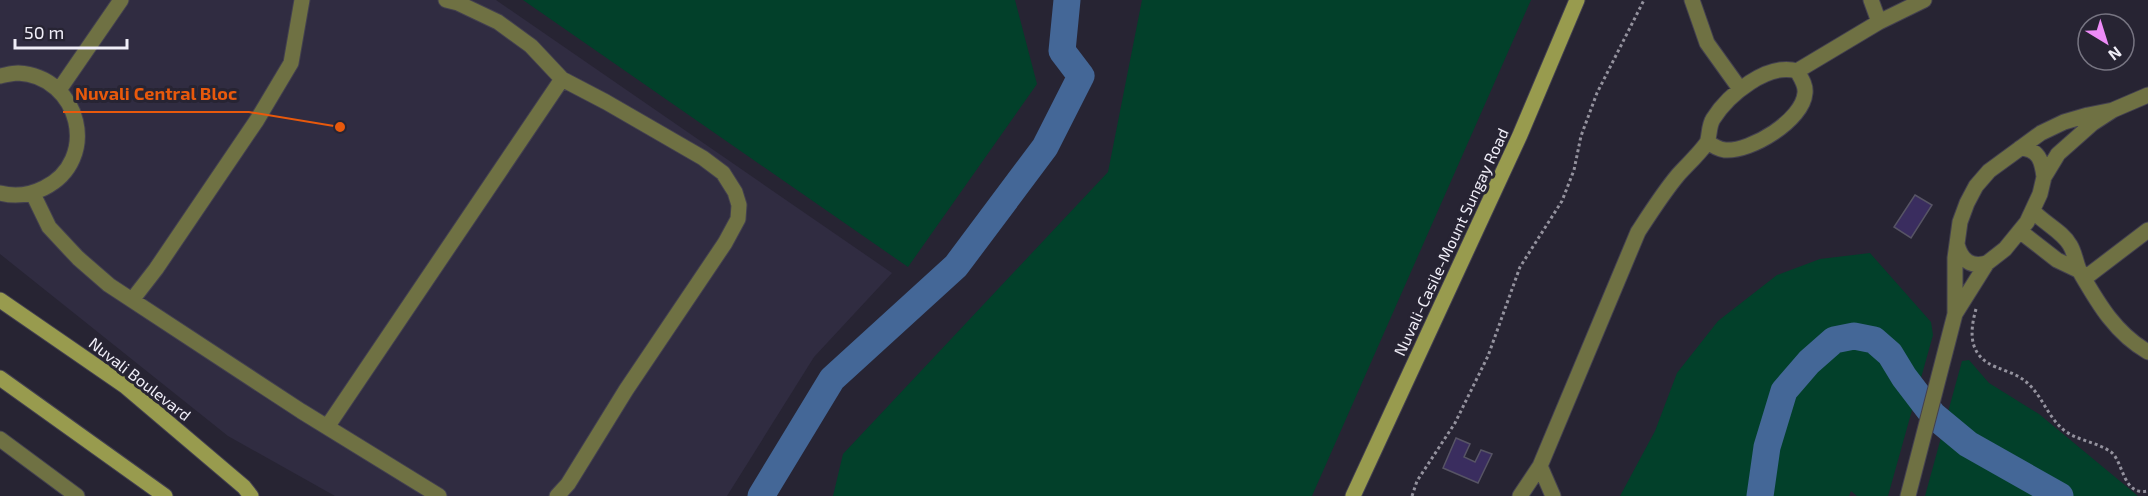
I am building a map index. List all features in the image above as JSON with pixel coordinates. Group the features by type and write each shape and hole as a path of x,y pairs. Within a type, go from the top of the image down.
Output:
{"main road":[{"name":"Nuvali-Casile-Mount Sungay Road","path":"1353,496 1520,135 1577,0"},
{"name":"Nuvali Boulevard","path":"0,300 125,386 252,496"},
{"path":"0,378 165,496"}],"street":[{"path":"59,90 121,0"},
{"path":"132,300 156,269 257,120 291,63 302,0"},
{"path":"446,0 458,3 498,22 531,46 562,79 703,158 723,174 735,192 739,205 738,219 725,243 626,390 568,484 557,496"},
{"path":"1692,0 1707,43 1740,88"},
{"path":"1871,0 1879,22"},
{"path":"1797,71 1879,22 1924,0"},
{"path":"1520,496 1540,466 1638,232 1658,200 1708,142 1708,132 1713,119 1740,88 1777,71 1792,69 1797,71 1803,81 1805,93 1802,104 1780,129 1746,148 1722,150 1708,142"},
{"path":"0,76 17,73 39,77 59,90 71,107 78,128 76,149 67,169 52,184 33,194 9,195 0,192"},
{"path":"327,427 562,79"},
{"path":"1908,496 1955,314 1957,241 1966,203 1976,186 1989,171 2041,133 2064,122 2113,110 2148,95"},
{"path":"1955,314 1987,263 2005,249 2020,232 2033,211 2044,177 2058,154 2113,110"},
{"path":"2020,148 2028,148 2036,152 2040,158 2044,177"},
{"path":"33,194 49,227 78,258 109,285 187,338 439,496"},
{"path":"2033,211 2070,245 2082,275 2103,311 2126,337 2148,352"},
{"path":"2082,275 2148,230"},
{"path":"2020,232 2057,260 2082,275"},
{"path":"1957,241 1960,254 1969,262 1975,265 1987,263"},
{"path":"0,440 77,496"},
{"path":"1540,466 1553,496"}],"path":[{"path":"1412,496 1418,481 1455,423 1488,356 1520,267 1562,201 1574,170 1581,136 1597,93 1644,0"},
{"path":"1978,302 1971,326 1971,339 1983,360 2024,379 2064,430 2113,453 2124,479 2130,486 2138,492 2148,491"}],"shaded area":[{"path":"0,0 496,0 892,273 814,357 727,496 335,496 228,436 0,254"}],"green space":[{"path":"523,0 1015,0 1037,84 908,267"},
{"path":"1142,0 1531,0 1312,496 833,496 843,454 1108,172"},
{"path":"1870,253 1931,322 1933,335 1888,496 1857,496 1851,491 1849,496 1620,496 1655,431 1677,373 1718,321 1777,275 1820,259"},
{"path":"1969,360 1989,383 2039,414 2138,496 1925,496 1962,361"}],"building":[{"path":"1915,195 1932,205 1911,238 1894,227"},
{"path":"1456,438 1470,444 1464,457 1475,462 1481,450 1492,454 1478,483 1443,468"}],"waterway":[{"path":"761,496 832,379 956,266 1045,147 1081,76 1062,51 1067,0"},
{"path":"1760,496 1767,447 1784,391 1809,362 1834,340 1854,336 1874,340 1890,354 1904,377 1933,415 1968,444 2060,496"}],"place":[{"name":"Nuvali Central Bloc","path":"340,127"}]}
